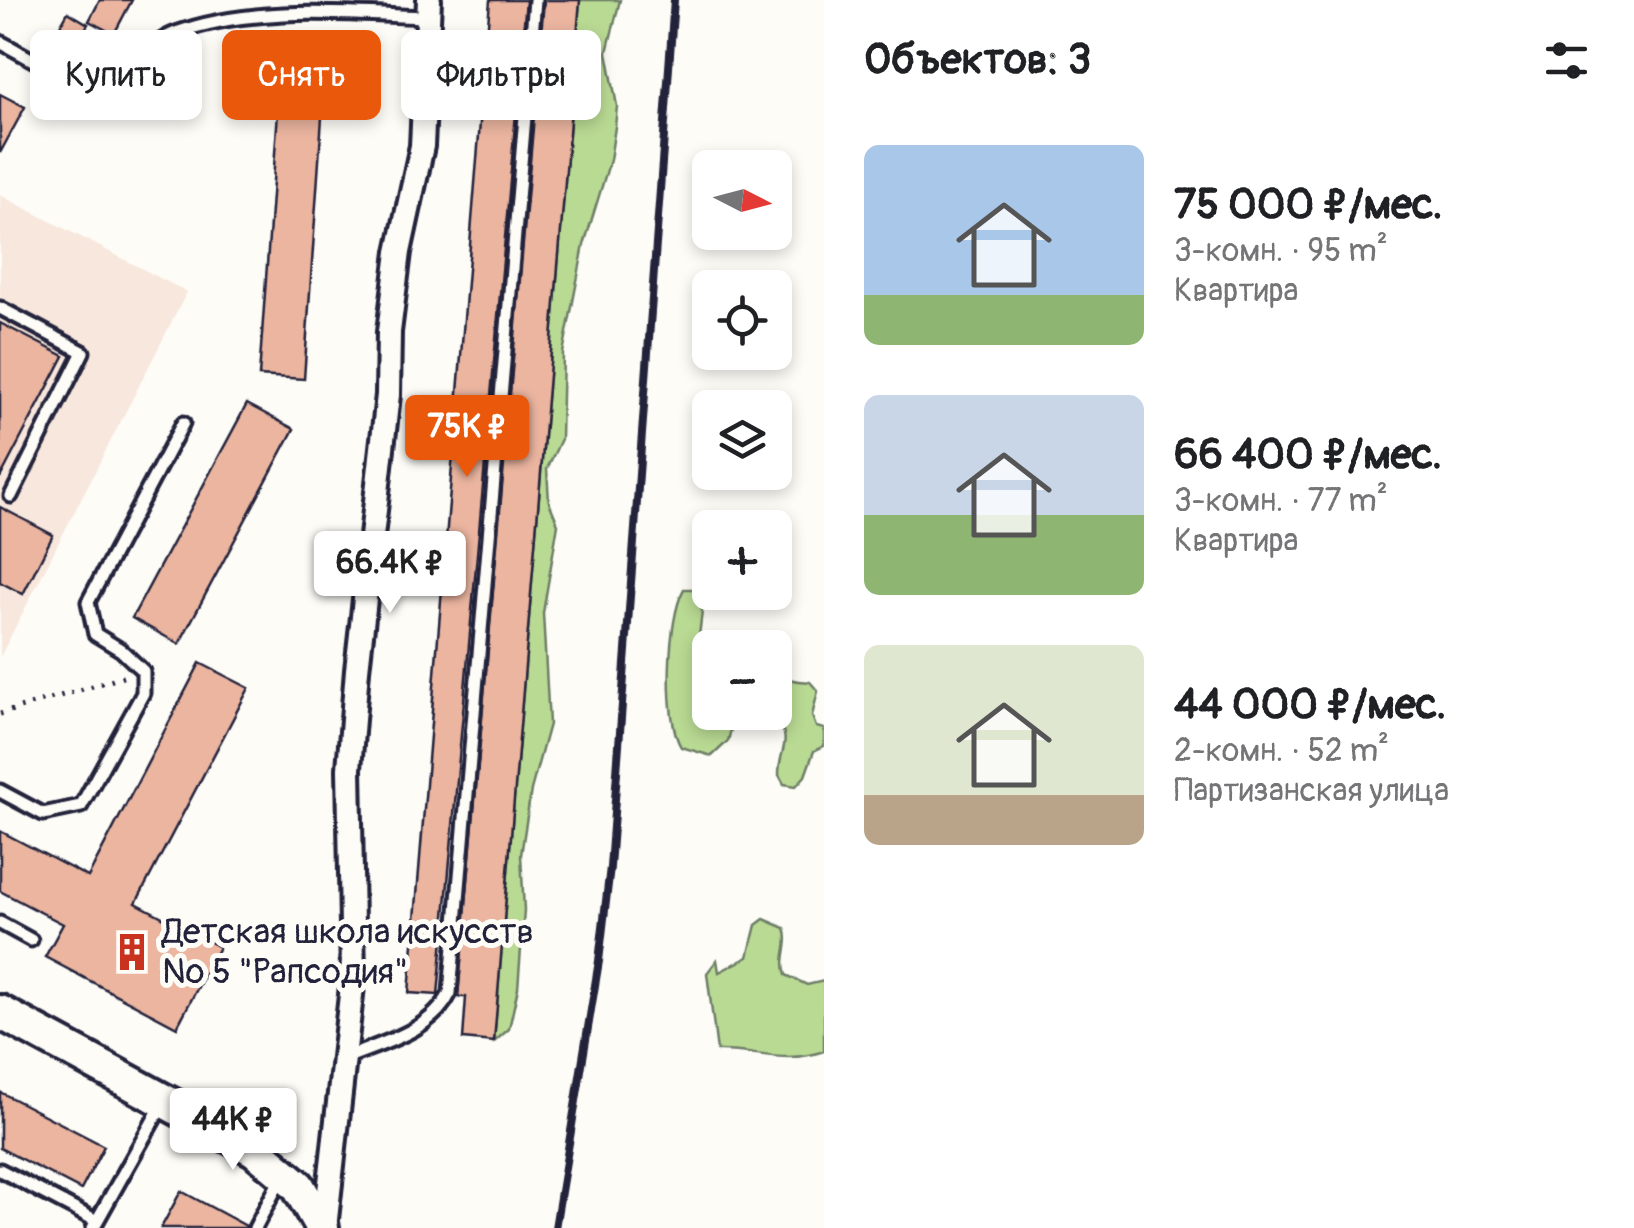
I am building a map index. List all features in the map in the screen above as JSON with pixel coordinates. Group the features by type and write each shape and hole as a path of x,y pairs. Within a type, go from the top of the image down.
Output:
{"street":[{"path":"323,1228 353,977 349,769 356,670 388,395 388,332 399,252 422,146 428,9"},
{"path":"0,1012 256,1150 298,1186 323,1228"}],"lane":[{"path":"341,1060 424,1025 443,1008 450,993 535,0"},
{"path":"0,42 90,82 114,78 173,34 236,20 428,9"},
{"path":"0,308 84,352 11,496"},
{"path":"0,791 43,814 81,806 143,693 144,671 122,650 95,634 88,602 183,423"},
{"path":"0,924 31,940"},
{"path":"0,1170 95,1224 164,1101"},
{"path":"256,1228 283,1174"}],"path":[{"path":"0,714 144,671"}],"shaded area":[{"path":"0,195 187,292 0,657"}],"green space":[{"path":"580,0 620,0 607,52 617,106 610,160 584,245 563,353 561,439 547,469 549,502 558,524 543,613 549,724 531,790 521,855 524,910 518,988 509,1029 494,1042 570,120 601,120 601,30 578,30"},
{"path":"684,589 692,589 692,610 702,611 700,630 692,630 692,730 731,730 728,741 712,756 681,747 676,734 670,669 678,603"},
{"path":"792,680 810,682 818,691 812,716 816,727 824,729 824,746 814,751 805,776 796,786 784,784 779,775 785,741 783,730 792,730"},
{"path":"764,919 785,928 786,975 807,985 824,981 824,1051 783,1057 717,1051 707,973 717,960 719,972 748,957 756,925"}],"building":[{"path":"100,0 132,0 116,30 106,30 89,21"},
{"path":"490,0 526,0 523,30 488,30"},
{"path":"544,0 580,0 578,30 541,30"},
{"path":"68,12 88,24 85,30 58,30"},
{"path":"0,94 25,107 0,153"},
{"path":"277,120 322,120 304,379 259,376"},
{"path":"480,120 515,120 438,995 409,993"},
{"path":"534,120 570,120 494,1042 463,1039 466,997 458,997"},
{"path":"0,323 64,356 0,478"},
{"path":"247,404 294,429 179,644 132,618"},
{"path":"0,507 53,535 23,594 0,582"},
{"path":"200,663 249,688 136,903 219,947 177,1027 45,957 63,924 0,891 0,831 88,877"},
{"path":"0,1092 104,1146 81,1190 0,1148"},
{"path":"181,1191 246,1226 246,1228 161,1228"}],"railway":[{"path":"555,1228 599,961 610,867 674,0"}],"place":[{"name":"Детская школа искусств № 5 \"Рапсодия\"","path":"132,952"}]}
